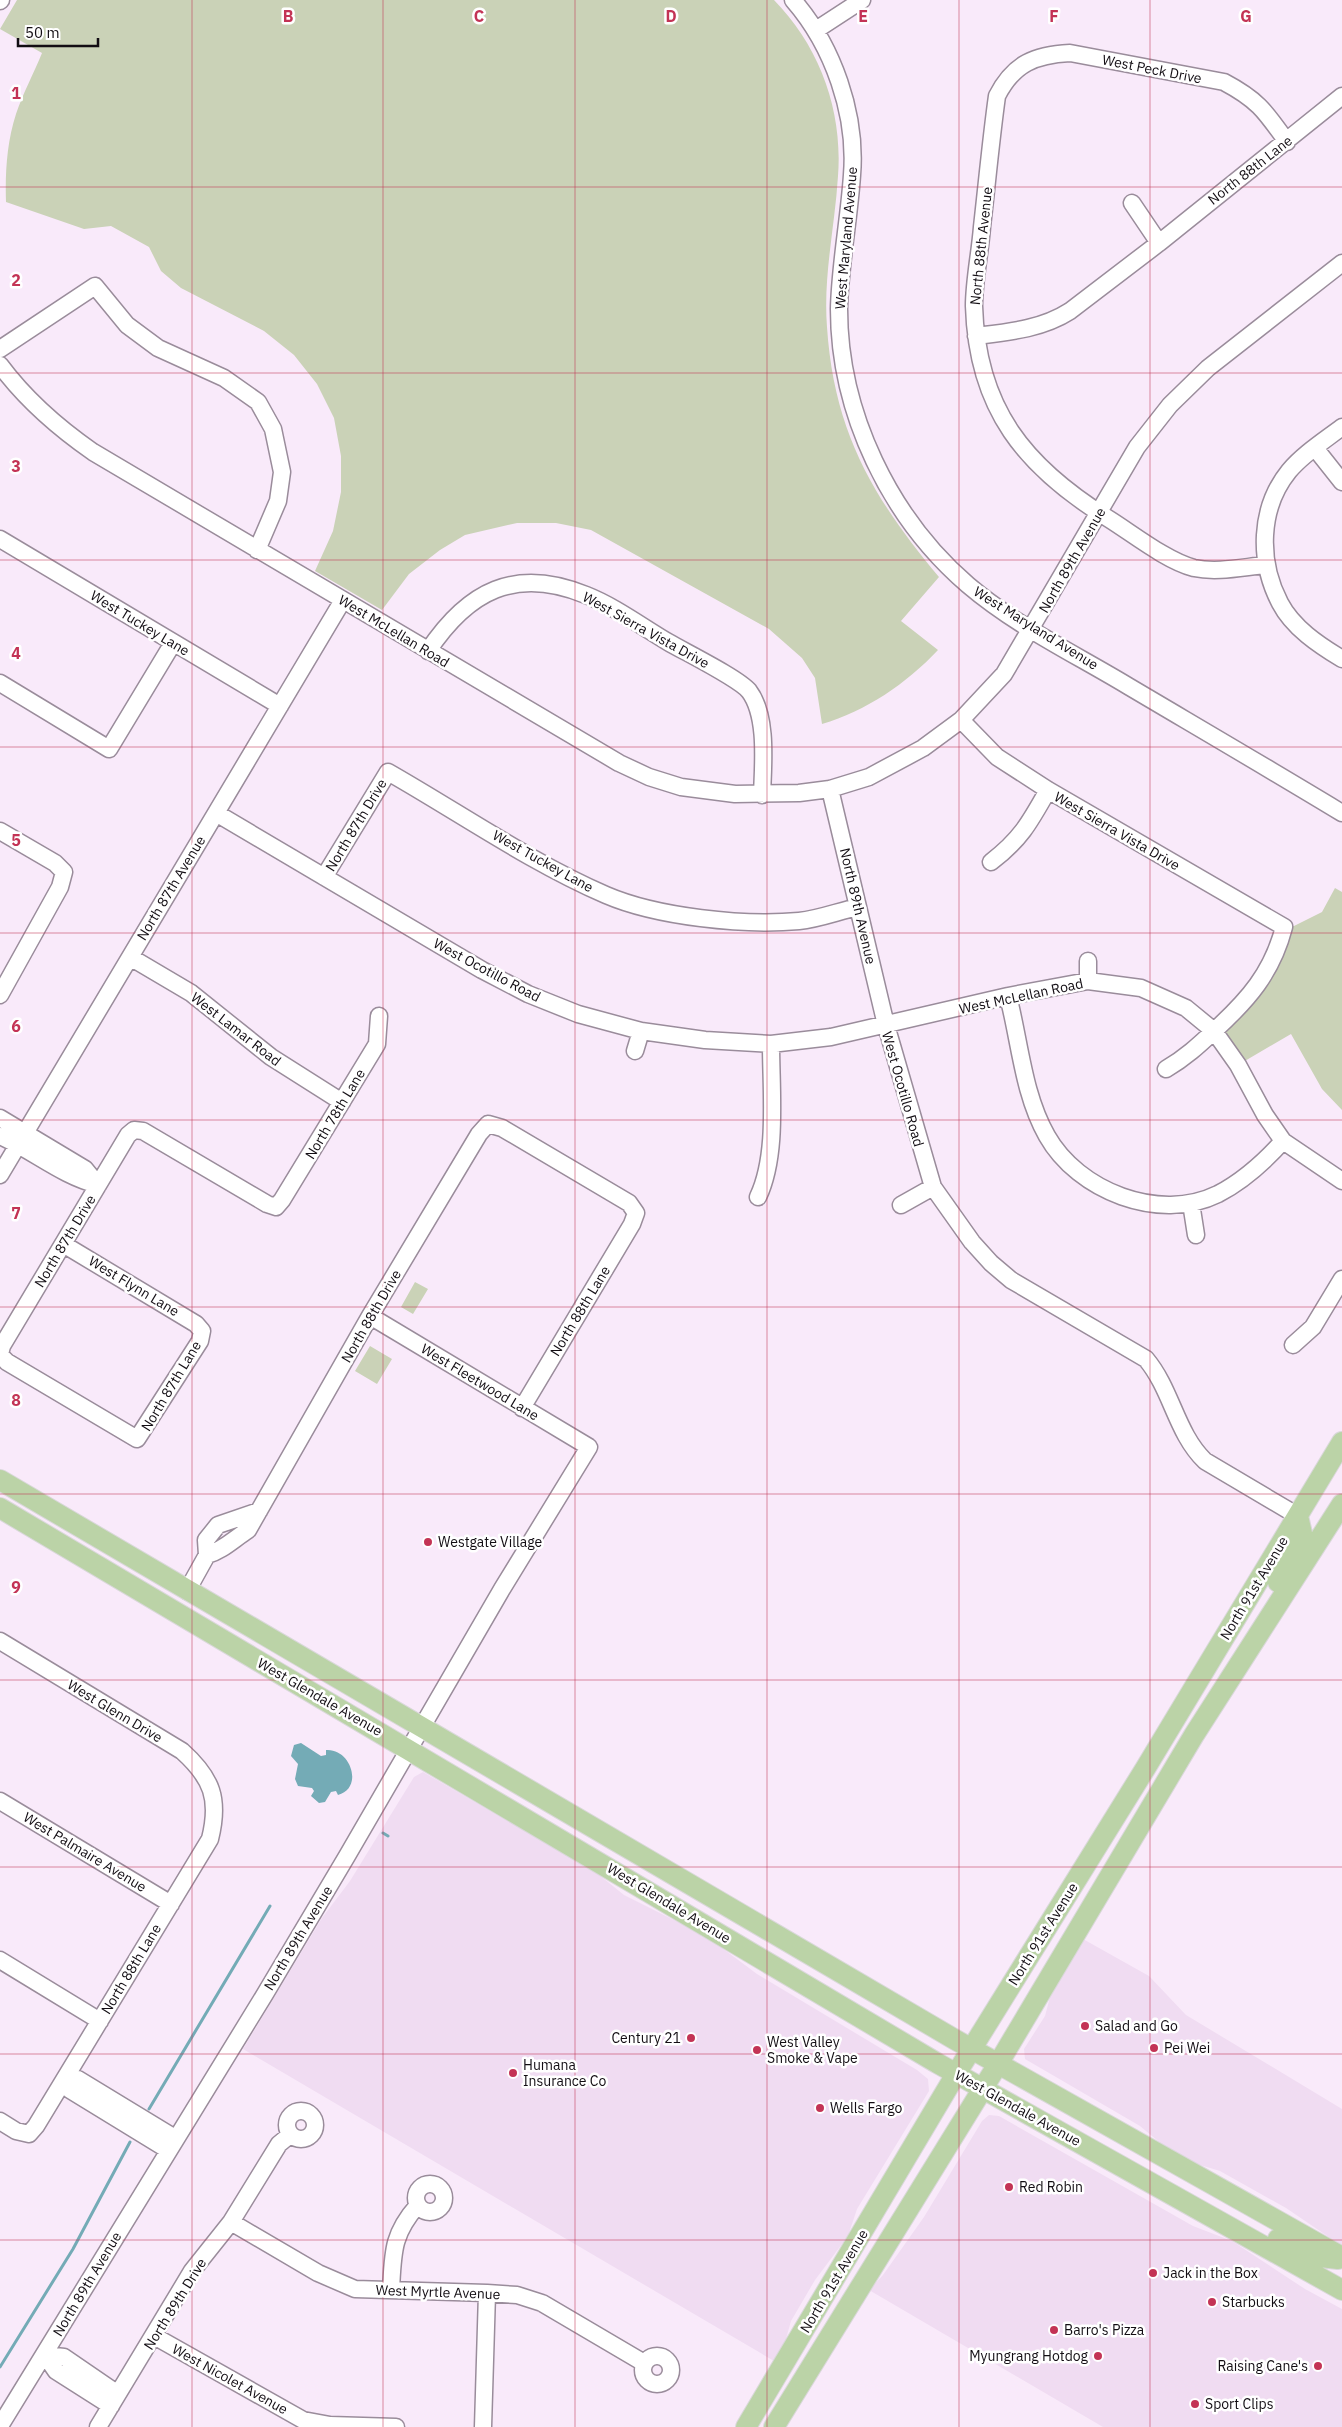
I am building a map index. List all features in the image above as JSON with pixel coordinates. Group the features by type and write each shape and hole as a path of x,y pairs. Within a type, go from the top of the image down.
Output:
{"main road":[{"name":"North 91st Avenue","path":"746,2427 971,2049 1123,1804 1342,1442"},
{"name":"West Glendale Avenue","path":"0,1480 421,1729 971,2049 1342,2258"},
{"name":"North 91st Avenue","path":"774,2427 983,2089 1189,1743 1342,1504"},
{"name":"West Glendale Avenue","path":"0,1508 956,2074 1342,2290"},
{"path":"1258,1636 1275,1587 1303,1538 1298,1516"},
{"path":"175,1612 187,1591"},
{"path":"1088,1912 1096,1877 1127,1819 1128,1813 1123,1804"},
{"path":"600,1862 607,1856 612,1858 691,1902 697,1902 704,1894"},
{"path":"688,1914 710,1912 745,1932 787,1942"},
{"path":"1218,2220 1223,2212 1230,2213 1305,2253 1318,2258 1342,2258"},
{"path":"798,2340 819,2353"}],"street":[{"name":"West Maryland Avenue","path":"793,0 816,30 837,76 851,139 853,173 841,277 840,325 845,370 862,433 889,489 928,545 968,585 1032,629 1342,813"},
{"path":"816,30 862,0"},
{"name":"West Peck Drive","path":"1003,84 1013,72 1031,59 1048,54 1070,53 1224,82 1244,93 1262,107 1287,142"},
{"name":"North 88th Avenue","path":"1003,84 997,96 995,109 974,304 976,336 981,366 992,398 1014,438 1052,480 1173,559 1194,568 1224,569 1266,565"},
{"name":"North 88th Lane","path":"976,336 1023,330 1054,321 1159,243 1342,96"},
{"path":"1132,203 1159,243"},
{"name":"North 89th Avenue","path":"886,1025 830,789 869,777 886,769 922,748 961,720 1004,674 1137,448 1170,405 1208,368 1342,263"},
{"path":"0,349 95,286 127,325 158,348 224,378 258,402 274,429 282,472 278,501 257,550"},
{"name":"West McLellan Road","path":"0,365 28,399 66,434 257,550 598,751 650,777 681,787 762,795 830,789"},
{"path":"1342,427 1290,469 1270,506 1264,534 1266,565 1280,604 1299,628 1342,659"},
{"path":"1314,448 1342,482"},
{"name":"West Tuckey Lane","path":"0,539 280,706"},
{"name":"West Sierra Vista Drive","path":"428,651 455,615 490,591 521,583 546,583 588,596 725,675 748,691 758,711 762,736 762,795"},
{"name":"North 87th Avenue","path":"0,1175 343,600"},
{"path":"0,683 109,749 173,643"},
{"name":"West Sierra Vista Drive","path":"961,720 997,757 1048,790 1284,927 1278,951 1255,990 1214,1031"},
{"name":"West Tuckey Lane","path":"388,772 557,872 608,896 662,911 718,920 800,921 858,907"},
{"name":"North 87th Drive","path":"324,877 388,772"},
{"path":"991,862 1010,848 1023,834 1048,790"},
{"name":"West Ocotillo Road","path":"216,813 482,970 528,994 578,1014 641,1031 705,1040 771,1044 831,1037 886,1025 933,1187 972,1242 991,1264 1011,1280 1146,1359 1157,1371 1185,1437 1194,1450 1205,1461 1298,1516"},
{"path":"0,830 55,863 64,872 60,886 1,989"},
{"name":"West Lamar Road","path":"130,957 191,993 271,1058 342,1102"},
{"path":"1088,961 1088,981"},
{"name":"West McLellan Road","path":"886,1025 1008,996 1088,981 1141,988 1186,1008 1214,1031 1238,1064 1265,1115 1283,1141 1342,1181"},
{"path":"1008,996 1036,1111 1047,1136 1074,1170 1093,1184 1115,1194 1158,1204 1191,1203 1218,1194 1243,1178 1272,1154 1283,1141"},
{"name":"North 78th Lane","path":"134,1130 143,1131 267,1204 276,1207 377,1044 379,1016"},
{"path":"635,1051 641,1031"},
{"path":"1166,1069 1185,1058 1214,1031"},
{"path":"758,1197 766,1181 770,1160 771,1044"},
{"path":"0,1118 22,1139"},
{"name":"North 88th Drive","path":"207,1555 219,1552 229,1542 248,1530 370,1316 479,1134 488,1124 502,1128 629,1203 636,1213"},
{"name":"North 87th Drive","path":"0,1355 2,1346 128,1135 134,1130"},
{"path":"0,1136 22,1139 85,1169 98,1186"},
{"path":"901,1205 933,1187"},
{"path":"1191,1203 1196,1235"},
{"name":"North 88th Lane","path":"522,1408 632,1224 636,1213"},
{"name":"West Flynn Lane","path":"63,1244 196,1324 202,1331"},
{"path":"1293,1345 1313,1326 1342,1279"},
{"name":"West Fleetwood Lane","path":"370,1316 589,1447"},
{"name":"North 87th Lane","path":"0,1355 7,1362 137,1439 200,1340 202,1331"},
{"name":"North 89th Avenue","path":"0,2426 308,1921 502,1589 589,1447"},
{"path":"187,1591 207,1555 206,1540 218,1525 259,1511"},
{"path":"218,1525 229,1542"},
{"name":"West Glenn Drive","path":"0,1641 182,1750 198,1766 214,1797"},
{"name":"North 88th Lane","path":"0,2121 16,2131 28,2134 36,2126 210,1840 215,1817 214,1797"},
{"name":"West Palmaire Avenue","path":"0,1800 171,1904"},
{"path":"0,1960 100,2021"},
{"path":"64,2080 70,2090 172,2144"},
{"name":"North 89th Drive","path":"98,2427 192,2271 231,2222 280,2144 290,2134"},
{"path":"391,2290 398,2234 405,2220 418,2205"},
{"name":"West Myrtle Avenue","path":"231,2222 318,2273 356,2289 517,2295 542,2303 644,2363"},
{"path":"484,2427 488,2293"},
{"name":"West Nicolet Avenue","path":"154,2336 303,2420 330,2425 396,2427"},
{"path":"45,2355 64,2356 115,2400"}],"shaded area":[{"path":"423,1772 593,1870 624,1895 706,1936 757,1974 917,2070 928,2079 929,2091 857,2209 848,2236 815,2280 791,2321 784,2346 774,2361 243,2049 322,1918 350,1881 414,1777"},
{"path":"1083,1939 1149,1976 1186,2015 1342,2109 1342,2246 1286,2208 1220,2171 1197,2164 1164,2146 1140,2126 1025,2059 1024,2049 1045,2016 1050,1997"},
{"path":"989,2115 999,2116 1193,2226 1232,2241 1305,2289 1342,2309 1342,2427 1103,2427 869,2290 883,2275 924,2217 982,2121"}],"green space":[{"path":"17,0 774,0 790,18 816,59 832,104 837,128 839,152 837,195 828,270 826,308 831,365 838,399 848,431 876,491 939,577 901,621 938,650 913,674 870,704 822,724 815,678 802,658 769,629 591,530 556,523 517,523 465,535 440,550 409,574 382,610 315,571 333,531 341,492 341,456 334,418 317,384 294,355 264,331 181,288 161,271 149,247 111,226 84,229 6,202 7,157 10,135 22,98 42,53 0,29"},
{"path":"1335,888 1342,892 1342,1110 1322,1089 1291,1034 1238,1065 1214,1031 1241,1007 1284,927 1294,926 1322,912"},
{"path":"415,1282 428,1289 413,1314 401,1307"},
{"path":"370,1346 392,1359 377,1384 355,1371"}],"water":[{"path":"301,1743 321,1756 326,1755 326,1750 335,1751 342,1755 348,1762 352,1777 351,1785 346,1791 338,1795 336,1791 331,1792 325,1802 319,1803 311,1796 314,1791 312,1788 298,1786 295,1779 298,1764 291,1756 294,1745"}],"waterway":[{"path":"383,1833 388,1836"},
{"path":"149,2109 270,1906"},
{"path":"0,2367 73,2249 130,2142"}],"place":[{"name":"Westgate Village","path":"428,1542"},
{"name":"Salad and Go","path":"1085,2026"},
{"name":"Century 21","path":"691,2038"},
{"name":"Pei Wei","path":"1154,2048"},
{"name":"West Valley Smoke & Vape","path":"757,2050"},
{"name":"Humana Insurance Co","path":"513,2073"},
{"name":"Wells Fargo","path":"820,2108"},
{"name":"Red Robin","path":"1009,2187"},
{"name":"Jack in the Box","path":"1153,2273"},
{"name":"Starbucks","path":"1212,2302"},
{"name":"Barro's Pizza","path":"1054,2330"},
{"name":"Myungrang Hotdog","path":"1098,2356"},
{"name":"Raising Cane's","path":"1318,2366"},
{"name":"Sport Clips","path":"1195,2404"}]}
